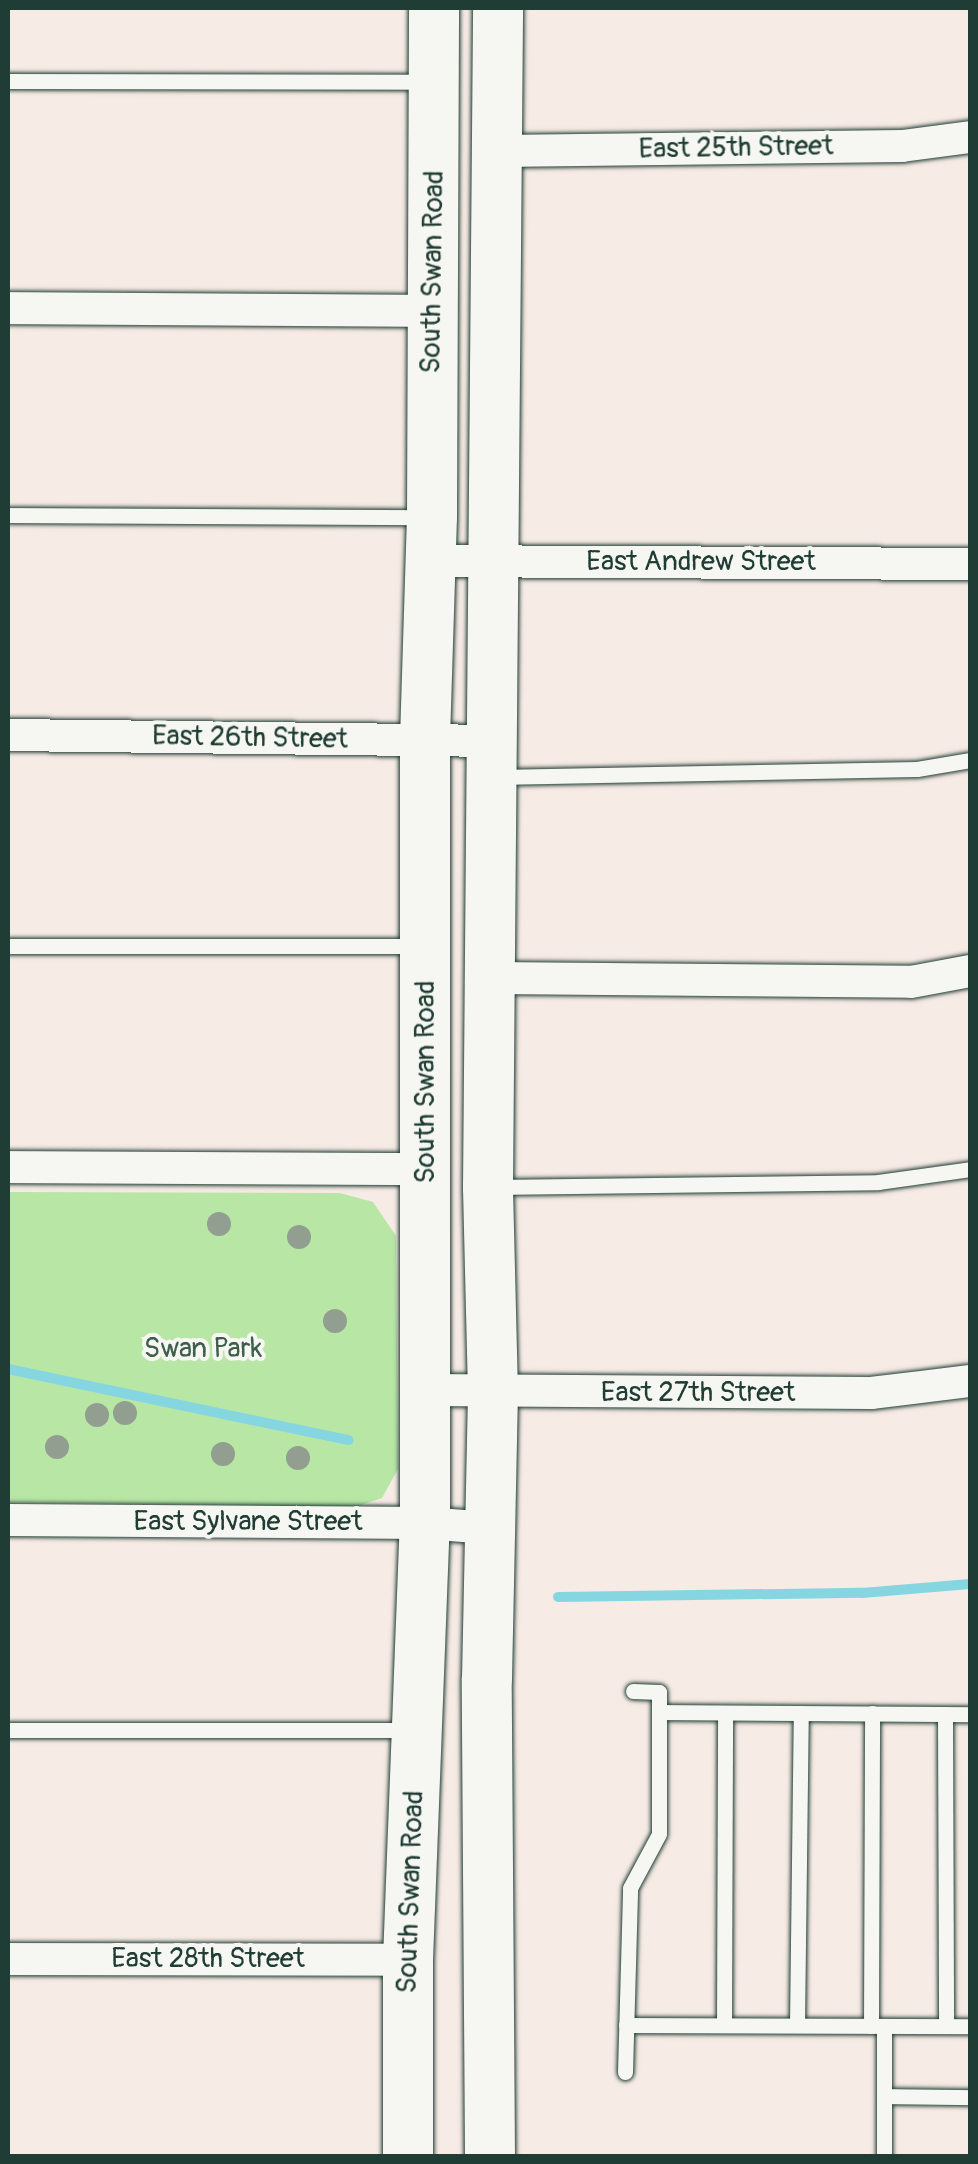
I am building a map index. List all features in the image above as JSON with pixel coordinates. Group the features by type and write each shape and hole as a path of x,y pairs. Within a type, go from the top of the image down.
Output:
{"main road":[{"name":"South Swan Road","path":"408,2156 408,1960 424,1523 425,740 432,539 434,8"},
{"path":"490,2156 492,1393 488,1187 500,151 498,8"}],"street":[{"name":"East 25th Street","path":"500,151 902,146 970,137"},
{"path":"8,308 431,311"},
{"name":"East Andrew Street","path":"432,539 496,560 970,564"},
{"name":"East 26th Street","path":"8,736 425,740 492,759"},
{"path":"492,978 911,982 970,970"},
{"path":"8,1167 426,1168"},
{"name":"East 27th Street","path":"425,1390 871,1392 970,1381"},
{"name":"East Sylvane Street","path":"8,1520 424,1523 489,1528"},
{"name":"East 28th Street","path":"8,1958 408,1960"}],"lane":[{"path":"8,81 434,82"},
{"path":"8,515 432,539"},
{"path":"492,759 917,769 970,760"},
{"path":"8,946 427,946"},
{"path":"488,1187 878,1182 970,1169"},
{"path":"625,2072 630,1888 659,1834 659,1692 633,1691"},
{"path":"659,1712 970,1714"},
{"path":"724,2025 726,1713"},
{"path":"797,2025 801,1714"},
{"path":"872,1714 877,2026 884,2096 884,2156"},
{"path":"945,1714 946,2026"},
{"path":"8,1730 417,1730"},
{"path":"626,2025 970,2026"},
{"path":"884,2096 970,2097"}],"green space":[{"name":"Swan Park","path":"8,1192 340,1193 373,1202 396,1236 398,1469 382,1498 355,1507 8,1502"}],"waterway":[{"path":"8,1369 349,1440"},
{"path":"558,1597 862,1593 970,1584"}]}
